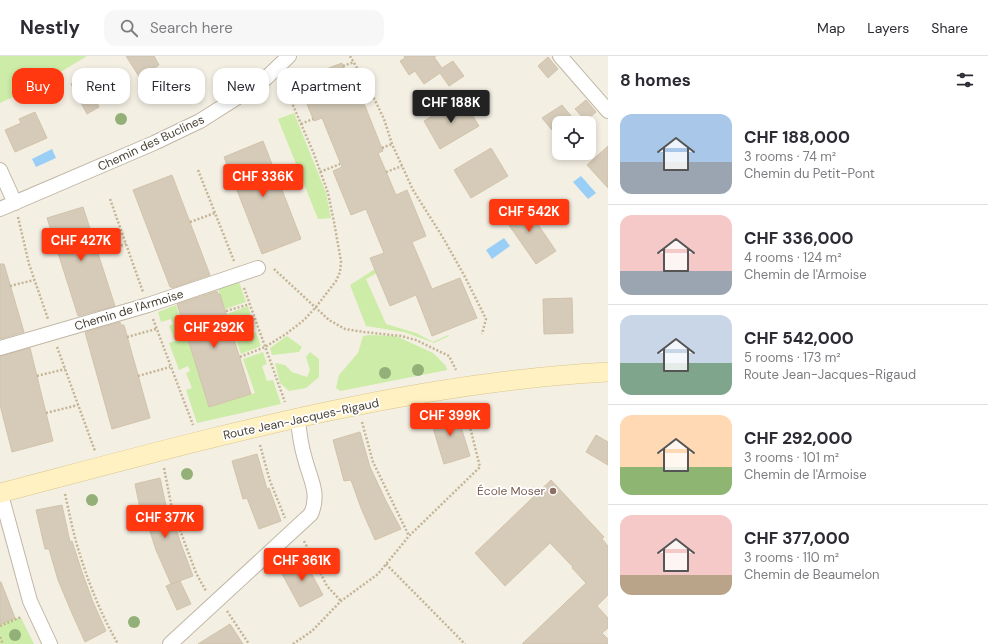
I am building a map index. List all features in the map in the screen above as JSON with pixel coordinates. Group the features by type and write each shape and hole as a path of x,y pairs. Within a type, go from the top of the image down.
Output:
{"street":[{"name":"Chemin des Buclines","path":"0,210 154,143 200,121 263,81 290,56"},
{"path":"560,56 608,111"},
{"path":"0,170 15,204"},
{"name":"Chemin de l'Armoise","path":"0,348 148,305 258,268"},
{"name":"Route Jean-Jacques-Rigaud","path":"0,492 160,451 292,411 400,397 464,386 547,376 608,372"},
{"path":"170,644 311,514 314,506 314,491 292,411"},
{"path":"0,492 30,601 50,644"}],"path":[{"path":"350,56 357,68"},
{"path":"343,66 354,62"},
{"path":"375,100 384,119 392,144 413,190 446,242 486,319 482,334"},
{"path":"240,357 265,347 286,334 304,320 336,282 340,272 341,261 330,200 314,154 293,104"},
{"path":"301,124 313,119"},
{"path":"382,148 392,144"},
{"path":"320,172 340,164"},
{"path":"386,172 402,166"},
{"path":"198,170 239,274 265,347 292,411"},
{"path":"110,199 156,329 194,427"},
{"path":"15,204 34,280 95,451"},
{"path":"190,222 215,213"},
{"path":"98,253 126,244"},
{"path":"258,268 274,269 329,320 345,329 402,336 416,340 449,356 456,370"},
{"path":"10,286 34,280"},
{"path":"226,311 250,304"},
{"path":"127,337 156,329"},
{"path":"138,376 170,367"},
{"path":"37,376 65,369"},
{"path":"294,644 312,631 341,601 378,574 409,536 480,467 462,398"},
{"path":"46,413 78,405"},
{"path":"360,415 373,462 409,536"},
{"path":"260,444 270,481 286,519 294,529 327,586 341,601"},
{"path":"162,461 172,509 196,573 249,644"},
{"path":"63,487 77,545 91,588 118,644"},
{"path":"386,564 465,644"},
{"path":"0,626 23,616"},
{"path":"0,637 3,644"}],"green space":[{"path":"0,56 87,56 64,70 64,68 12,68 12,97 0,103"},
{"path":"294,113 326,193 331,218 318,219 278,119"},
{"path":"375,269 377,273 366,279 386,324 416,333 433,342 448,335 449,336 434,343 404,332 366,326 350,285"},
{"path":"239,282 246,302 225,309 218,289"},
{"path":"176,305 181,322 178,324 181,323 190,346 209,407 255,393 243,359 263,352 267,364 262,366 267,381 273,380 281,404 197,423 186,390 192,388 186,373 190,371 188,366 179,370 169,343 175,341 169,326 173,324 171,319 161,322 158,312"},
{"path":"248,306 251,316 245,319 251,334 256,332 261,346 241,354 227,314"},
{"path":"287,336 302,347 299,352 272,355 270,348"},
{"path":"363,336 396,336 433,353 446,366 447,370 340,391 336,388 339,375 358,353"},
{"path":"310,352 319,359 319,377 306,388 289,391 280,383 275,363 285,365 292,372 307,377 310,370 306,357"},
{"path":"0,592 2,597 6,595 15,618 21,618 34,644 0,644"}],"water":[{"path":"52,149 56,158 36,167 32,159"},
{"path":"581,176 596,193 588,199 573,182"},
{"path":"504,238 510,246 492,259 486,250"}],"building":[{"path":"126,56 154,56 159,65 155,68 138,68 138,75"},
{"path":"404,56 436,56 434,57 442,68 453,61 464,76 449,86 440,73 424,84 415,71 409,75 400,61 405,58"},
{"path":"548,57 558,69 548,78 538,66"},
{"path":"342,63 344,68 329,68"},
{"path":"462,98 479,126 440,149 424,121"},
{"path":"586,100 596,112 592,116 581,116 575,109"},
{"path":"82,104 98,104 99,107 87,114"},
{"path":"307,104 364,104 383,151 378,153 396,195 407,190 426,236 412,242 432,289 460,278 477,318 432,336 416,295 390,306 370,258 384,253 366,209 351,215 333,171 342,167 322,118 314,121"},
{"path":"562,105 571,116 552,116 552,130 542,118"},
{"path":"35,112 47,138 15,152 5,130 21,123 19,119"},
{"path":"263,141 301,239 262,254 224,157"},
{"path":"608,146 608,188 587,165 593,160 596,160 596,157"},
{"path":"491,148 508,176 471,198 454,170"},
{"path":"172,175 210,275 172,288 170,287 133,190"},
{"path":"522,201 556,251 536,264 502,215"},
{"path":"83,207 115,306 78,316 47,218"},
{"path":"0,264 4,264 24,332 0,339"},
{"path":"217,291 218,294 220,294 251,394 209,407 177,304"},
{"path":"572,298 573,333 544,334 543,299"},
{"path":"120,322 121,325 124,325 150,418 112,429 85,332"},
{"path":"30,348 53,441 12,452 0,405 0,356"},
{"path":"456,411 470,456 444,464 430,418"},
{"path":"360,432 370,467 401,529 375,540 351,480 344,481 333,440"},
{"path":"596,435 608,442 608,465 586,452"},
{"path":"257,454 267,489 269,488 281,521 259,529 247,498 243,499 232,461"},
{"path":"160,478 168,515 171,514 193,576 171,584 156,550 147,522 143,523 135,484"},
{"path":"551,480 604,537 602,539 608,546 608,595 597,606 608,618 608,628 602,633 608,639 608,644 522,644 586,583 550,543 505,586 475,553"},
{"path":"62,505 70,542 72,541 93,602 106,631 85,642 58,580 49,549 45,549 36,510"},
{"path":"303,558 323,595 300,607 280,570"},
{"path":"180,581 191,604 177,610 166,586"},
{"path":"0,582 15,618 0,624"},
{"path":"230,624 243,644 198,644"}],"place":[{"name":"École Moser","path":"553,491"}]}
